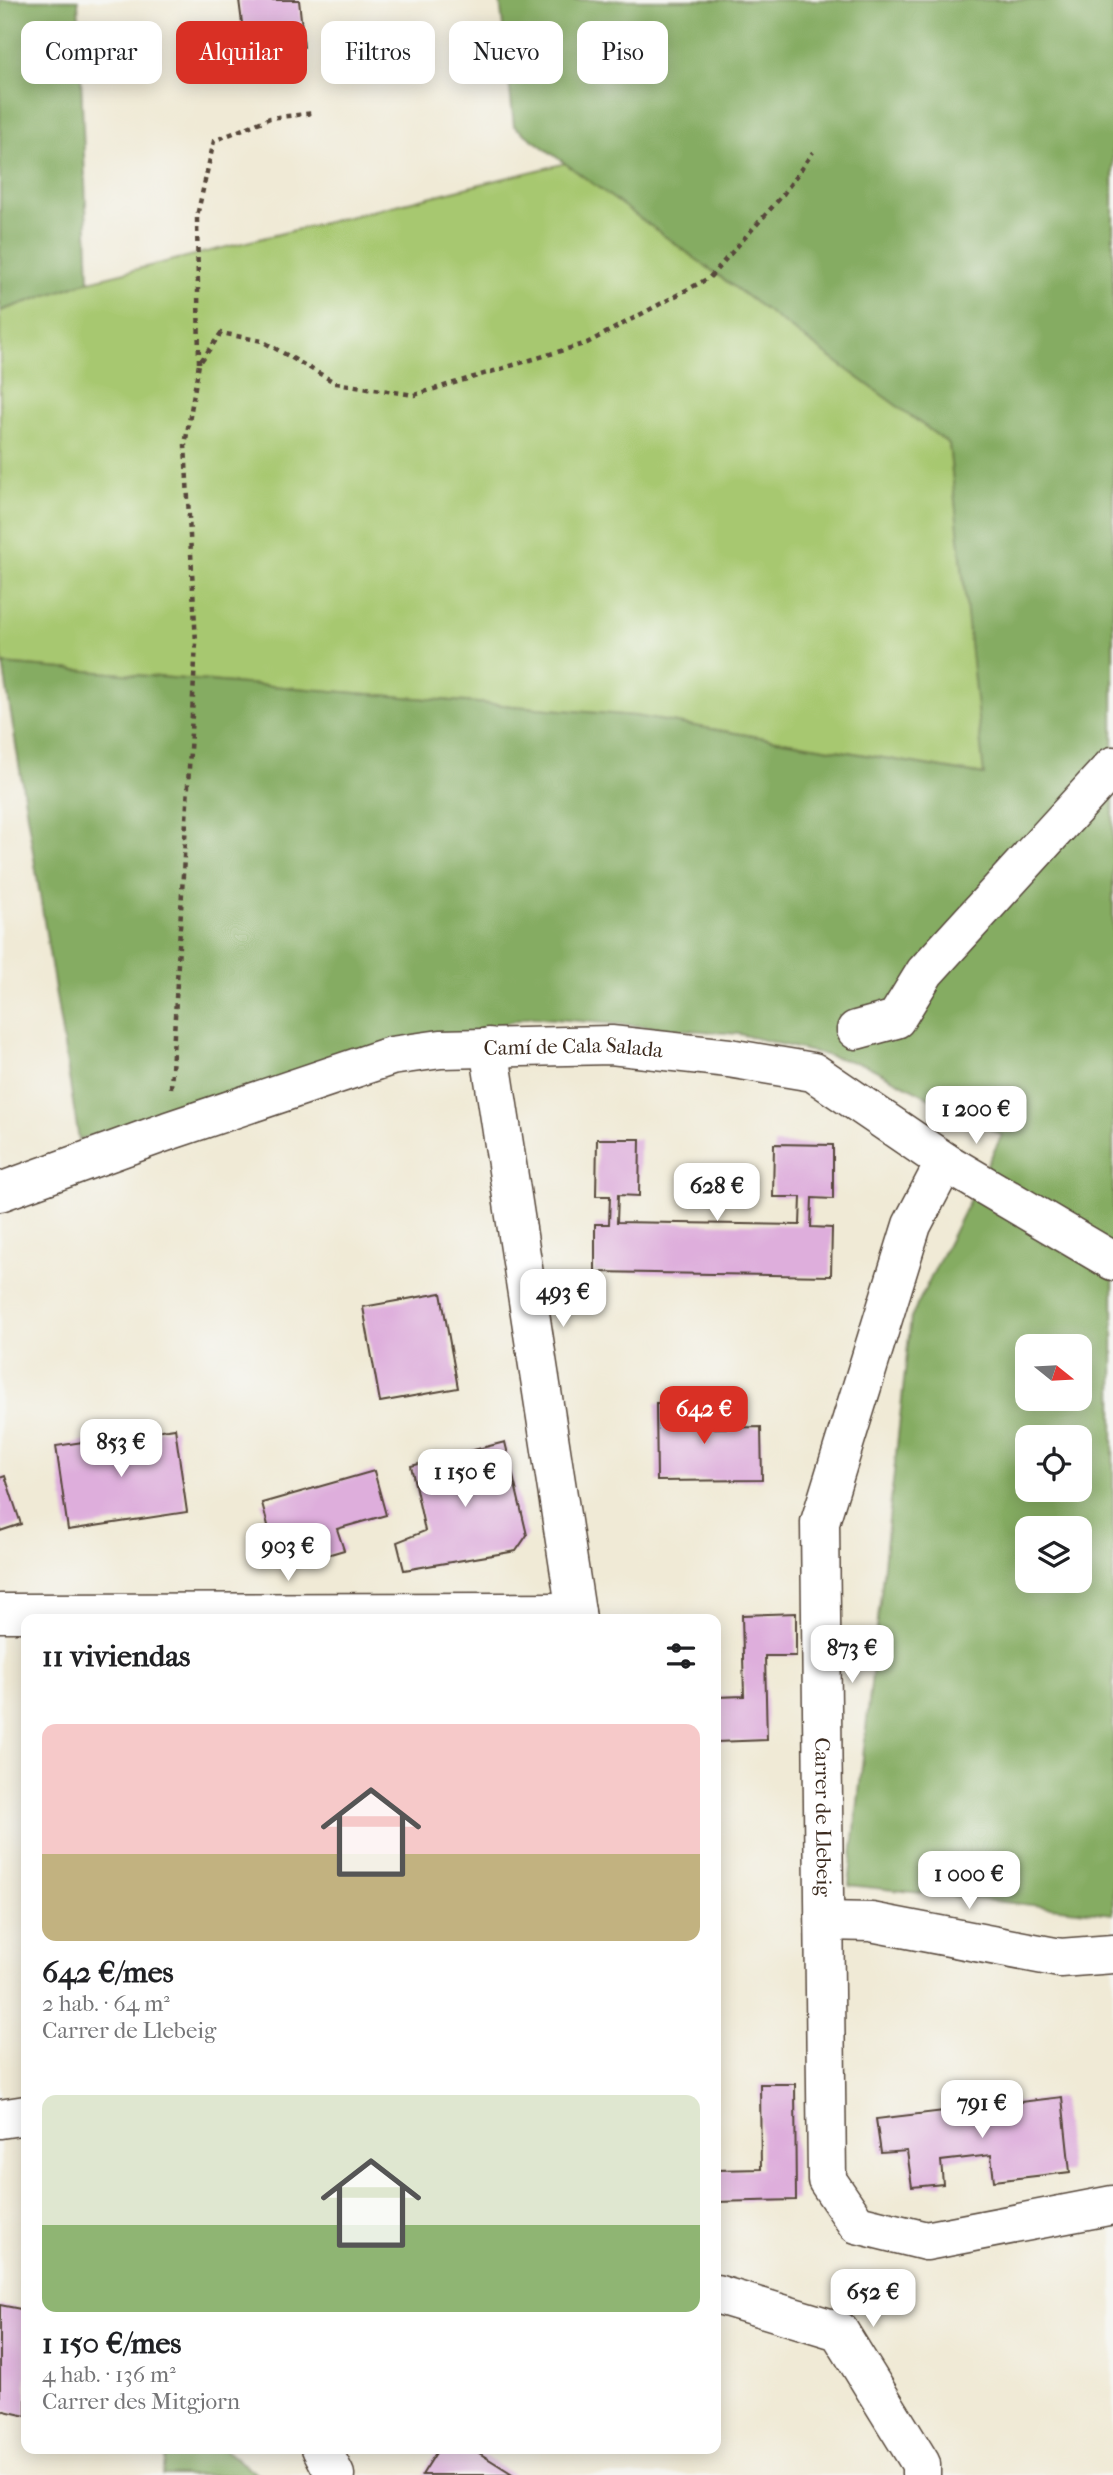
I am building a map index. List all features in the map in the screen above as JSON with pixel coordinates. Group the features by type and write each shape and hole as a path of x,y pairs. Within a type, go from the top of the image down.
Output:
{"street":[{"path":"813,1072 856,1030 874,1001 925,972 1113,766"},
{"name":"Camí de Cala Salada","path":"0,1192 168,1131 391,1056 489,1047 611,1045 729,1058 813,1072 945,1162 1113,1261"},
{"path":"489,1047 576,1614"},
{"name":"Carrer de Llebeig","path":"945,1162 912,1226 820,1522 827,2180 857,2224 926,2241 1113,2204"},
{"path":"0,1613 192,1614"},
{"path":"825,1921 871,1922 1060,1958 1113,1954"},
{"path":"0,2119 21,2116"},
{"path":"721,2296 839,2331 921,2464 921,2475"},
{"path":"324,2454 335,2475"}],"path":[{"path":"168,1131 196,643 186,445 199,364 197,216 214,142 270,118 315,113"},
{"path":"199,364 221,333 262,341 337,383 414,395 587,343 709,278 782,195 813,152"}],"green space":[{"path":"0,0 78,0 79,21 21,21 21,84 81,84 89,281 0,311"},
{"path":"500,0 1113,0 1113,1914 849,1885 911,1317 1002,1135 866,1065 739,1034 529,1017 79,1140 3,664 635,716 984,775 949,444 514,126 509,84 563,84 563,21 502,21"},
{"path":"566,163 949,444 985,775 635,716 3,664 0,646 0,311 89,281"},
{"path":"166,2454 230,2454 258,2475 163,2475"}],"building":[{"path":"239,0 299,0 301,21 242,21"},
{"path":"597,1139 640,1139 639,1196 618,1195 617,1222 800,1225 801,1197 773,1197 774,1144 833,1145 833,1199 812,1198 811,1227 832,1228 831,1276 595,1272 595,1224 609,1224 610,1196 596,1196"},
{"path":"441,1293 458,1388 380,1402 363,1307"},
{"path":"716,1402 715,1428 761,1427 762,1480 657,1481 656,1403"},
{"path":"175,1428 187,1512 68,1530 56,1446"},
{"path":"505,1442 527,1535 516,1551 404,1570 397,1542 425,1531 411,1466"},
{"path":"374,1471 386,1515 337,1529 344,1550 317,1558 311,1537 274,1548 262,1503"},
{"path":"5,1476 21,1524 0,1531 0,1478"},
{"path":"796,1613 796,1656 765,1656 767,1740 721,1742 721,1697 744,1696 742,1615"},
{"path":"760,2084 795,2084 796,2200 721,2202 721,2170 761,2169"},
{"path":"1062,2097 1070,2172 994,2181 991,2155 941,2161 943,2184 912,2187 907,2151 881,2153 876,2119"},
{"path":"0,2305 21,2309 21,2415 0,2410"},
{"path":"435,2454 481,2454 514,2475 422,2475"}]}
